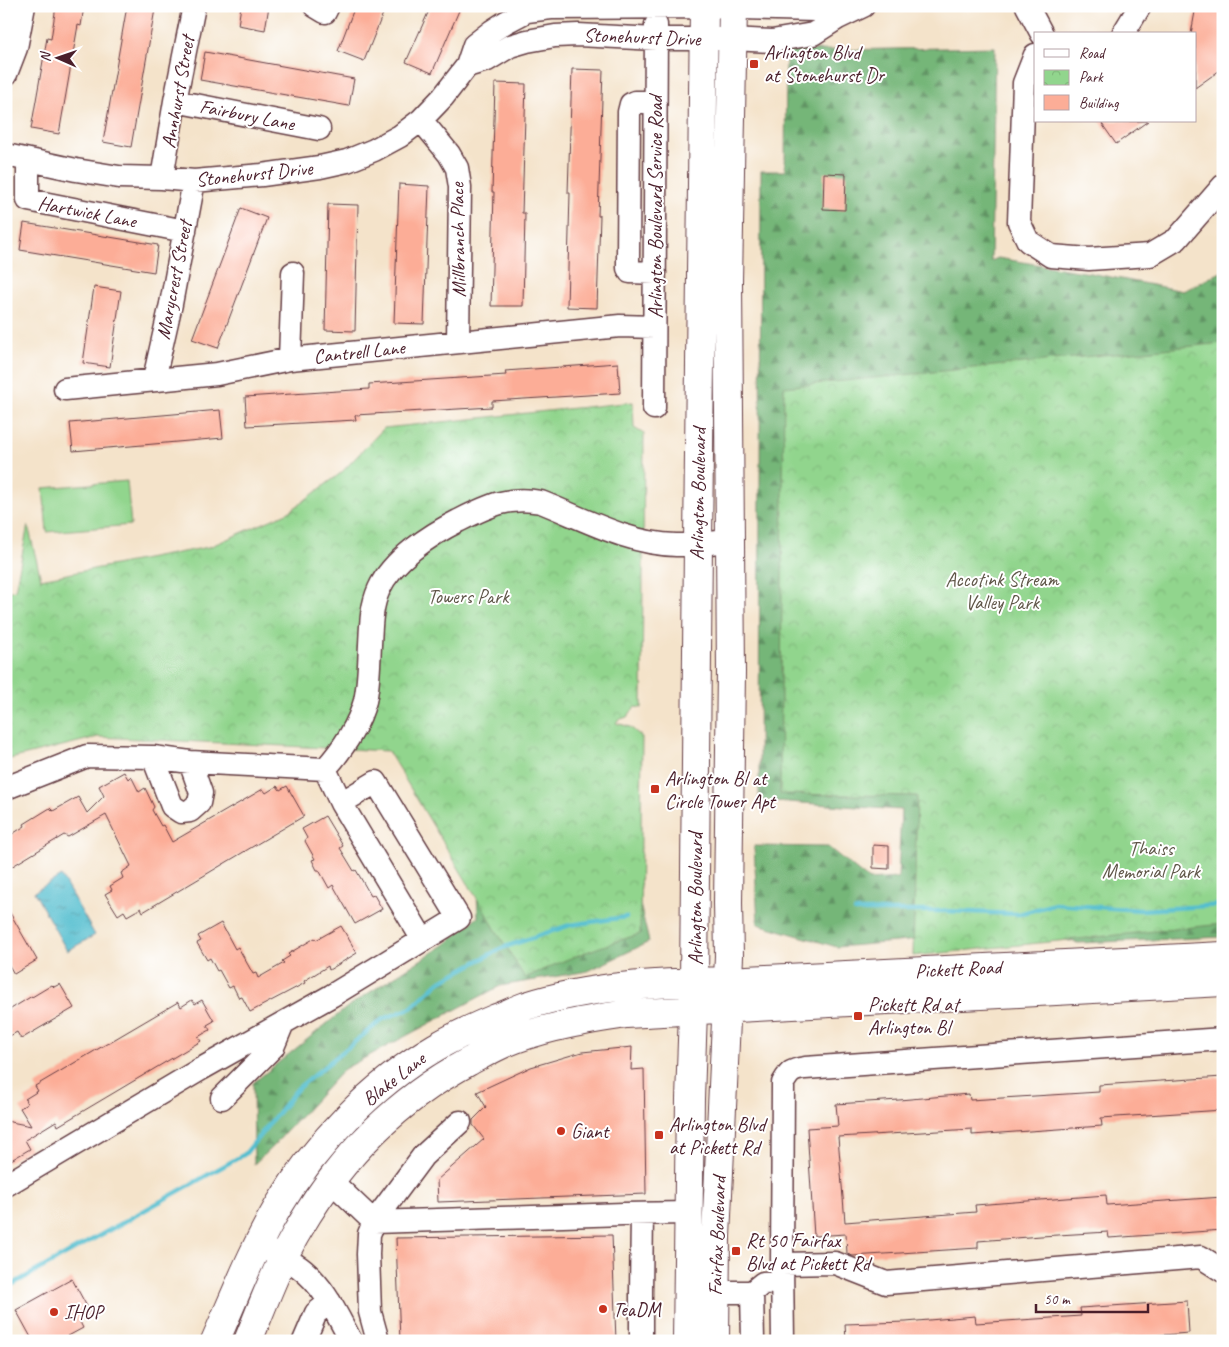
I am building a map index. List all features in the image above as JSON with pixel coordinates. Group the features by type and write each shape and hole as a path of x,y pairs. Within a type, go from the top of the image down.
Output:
{"main road":[{"name":"Arlington Boulevard","path":"694,982 704,7"},
{"name":"Arlington Boulevard","path":"728,981 731,672 728,282 733,7"},
{"name":"Pickett Road","path":"694,982 1223,956"},
{"name":"Fairfax Boulevard","path":"715,1341 716,1237 728,981"},
{"name":"Fairfax Boulevard","path":"687,1341 690,1099 694,982"},
{"name":"Blake Lane","path":"215,1341 258,1245 278,1207 292,1186 331,1134 376,1091 405,1068 436,1047 468,1030 526,1006 612,988 694,982"},
{"name":"Pickett Road","path":"727,1008 1223,982"},
{"name":"Blake Lane","path":"248,1341 276,1274 299,1228 330,1180 366,1138 406,1102 449,1072 491,1049 515,1039 568,1024 626,1014 727,1008"}],"street":[{"path":"6,74 16,48 24,6"},
{"name":"Annhurst Street","path":"162,178 194,6"},
{"path":"315,6 325,12 328,6"},
{"path":"1027,6 1041,32"},
{"path":"1124,32 1140,6"},
{"name":"Arlington Boulevard Service Road","path":"654,408 656,7"},
{"name":"Stonehurst Drive","path":"17,158 119,177 194,181 262,175 348,161 383,146 421,120 443,97 467,66 474,45 512,12 551,8 733,7 815,10 838,18"},
{"name":"Stonehurst Drive","path":"467,66 488,60 510,46 555,36 578,35 656,39 772,41 813,34 838,18 862,7"},
{"path":"772,41 773,8"},
{"path":"512,12 523,42"},
{"path":"1034,58 1024,83 1018,222 1028,241 1051,256 1089,260 1150,255 1177,239 1223,186"},
{"name":"Fairbury Lane","path":"175,101 319,129"},
{"name":"Millbranch Place","path":"421,120 449,154 457,168 460,187 458,342"},
{"name":"Hartwick Lane","path":"17,158 28,200 185,231"},
{"name":"Marycrest Street","path":"154,379 171,304 194,181"},
{"path":"290,358 293,273"},
{"name":"Cantrell Lane","path":"65,389 231,372 290,358 620,326 654,327"},
{"path":"325,770 350,735 360,716 368,678 372,612 379,589 391,569 405,556 420,544 456,522 500,503 514,500 530,500 541,502 631,537 650,542 677,546 730,540"},
{"path":"6,801 14,785 87,756 153,757 190,762 325,770"},
{"path":"153,757 172,806 180,812 190,811 199,803 201,793 190,762"},
{"path":"325,770 341,803 423,940"},
{"path":"6,1185 201,1069 330,996 459,918 376,782 341,803"},
{"path":"222,1098 273,1047 283,1022"},
{"path":"783,1341 783,1082 788,1074 794,1070 805,1068 1223,1039"},
{"path":"378,1341 370,1312 369,1234 374,1222 422,1156 460,1122"},
{"path":"330,1180 374,1222 417,1229 572,1226 642,1214 689,1214"},
{"path":"641,1341 642,1214"},
{"path":"258,1245 298,1266 308,1274 330,1302 351,1341"},
{"path":"688,1292 752,1292 763,1283 782,1282 834,1263 886,1283 1201,1257 1223,1271"},
{"path":"752,1292 753,1341"},
{"path":"304,1341 316,1313 330,1302"}],"green space":[{"name":"Thaiss Memorial Park","path":"995,47 991,261 998,258 1183,291 1223,271 1223,937 1078,943 1054,937 955,937 837,947 758,924 754,846 828,847 869,880 898,878 901,810 759,800 761,171 785,171 786,51"},
{"name":"Accotink Stream Valley Park","path":"1223,343 1223,698 1221,701 1223,703 1223,924 913,956 917,796 780,794 784,387"},
{"name":"Towers Park","path":"633,402 634,428 644,434 642,708 635,707 627,717 618,720 616,723 630,727 642,737 640,934 610,943 525,978 388,751 98,737 6,760 6,592 15,590 28,525 41,579 209,547 289,512 341,473 384,428"},
{"path":"127,481 131,525 47,532 43,488"},
{"path":"624,725 638,788 639,900 649,942 588,971 500,986 344,1069 254,1164 253,1083 350,1005 444,945 478,917 475,846 563,739"}],"water":[{"path":"61,876 95,935 67,951 34,892"}],"building":[{"path":"56,6 84,6 81,26 78,25 59,134 31,129 47,38 51,39"},
{"path":"127,6 155,9 131,147 103,142"},
{"path":"241,6 269,6 265,30 238,25"},
{"path":"355,6 386,6 364,61 338,51"},
{"path":"431,6 461,6 432,73 406,62"},
{"path":"1196,6 1223,6 1223,68 1196,87 1196,32 1191,32"},
{"path":"205,52 354,79 349,106 200,80"},
{"path":"572,69 603,70 597,308 567,307"},
{"path":"495,83 526,84 522,213 525,213 523,306 491,306"},
{"path":"1101,122 1147,122 1116,144"},
{"path":"824,173 846,174 845,210 823,209"},
{"path":"399,184 429,186 424,324 394,323"},
{"path":"328,204 358,205 355,331 325,330"},
{"path":"241,208 267,218 218,348 192,339"},
{"path":"24,223 158,245 154,272 20,250"},
{"path":"94,287 121,291 110,367 83,363"},
{"path":"618,363 620,393 492,401 492,407 355,415 356,420 247,426 245,397 369,389 369,384 506,375 505,371"},
{"path":"220,410 223,438 73,451 70,423"},
{"path":"124,772 128,779 131,776 139,792 145,788 154,807 152,810 172,842 263,789 266,793 277,786 280,790 287,786 304,816 143,912 141,908 127,916 124,911 118,915 105,894 112,890 110,886 123,878 121,873 131,866 106,815 68,837 64,835 6,870 6,838 50,808 53,811 78,797 87,813 104,796 99,786"},
{"path":"325,816 343,846 340,848 354,871 356,870 371,896 374,895 382,909 355,924 333,885 329,888 319,870 317,870 312,860 315,859 305,841 307,838 302,829"},
{"path":"873,845 889,846 889,869 873,868"},
{"path":"6,906 37,960 14,974 6,960"},
{"path":"221,923 235,949 238,947 253,974 256,973 258,978 284,963 282,961 290,956 288,954 315,938 316,940 341,926 357,953 329,970 328,966 304,981 305,983 250,1012 242,997 239,998 233,986 229,988 219,970 217,971 210,958 207,960 197,943 201,941 198,936"},
{"path":"60,984 74,1008 21,1039 17,1032 6,1038 6,1012 52,985 54,987"},
{"path":"192,1000 195,1004 202,1000 214,1021 207,1025 210,1030 198,1037 201,1041 58,1126 56,1121 25,1140 30,1149 6,1163 6,1121 31,1126 20,1108 27,1104 25,1099 38,1091 35,1086 178,1002 181,1007"},
{"name":"Giant","path":"632,1047 631,1070 644,1069 646,1194 438,1202 437,1180 484,1139 473,1125 473,1120 486,1107 477,1092 531,1067 582,1052"},
{"path":"1223,1077 1223,1110 1101,1118 1102,1126 972,1135 972,1129 838,1137 845,1222 976,1212 975,1205 1106,1195 1107,1205 1223,1197 1223,1230 1109,1238 1108,1232 1041,1236 978,1241 978,1248 853,1256 847,1254 846,1234 814,1236 807,1128 838,1126 836,1104 969,1094 970,1100 1099,1092 1099,1085"},
{"path":"612,1235 616,1341 400,1341 396,1238"},
{"name":"IHOP","path":"72,1279 91,1314 79,1320 83,1328 59,1341 33,1341 16,1310"},
{"path":"1187,1301 1189,1333 1083,1341 846,1341 845,1324 906,1322 975,1316 976,1323 1081,1316 1080,1308"}],"waterway":[{"path":"855,911 945,911 1019,914 1055,904 1141,910 1223,905"},
{"path":"6,1288 245,1154 298,1088 383,1019 411,1008 439,982 502,948 570,925 626,917"}],"place":[{"name":"Arlington Blvd at Stonehurst Dr","path":"754,64"},
{"name":"Arlington Bl at Circle Tower Apt","path":"655,789"},
{"name":"Pickett Rd at Arlington Bl","path":"858,1016"},
{"name":"Giant","path":"561,1131"},
{"name":"Arlington Blvd at Pickett Rd","path":"659,1135"},
{"name":"Rt 50 Fairfax Blvd at Pickett Rd","path":"736,1251"},
{"name":"TeaDM","path":"603,1309"},
{"name":"IHOP","path":"54,1312"}]}
